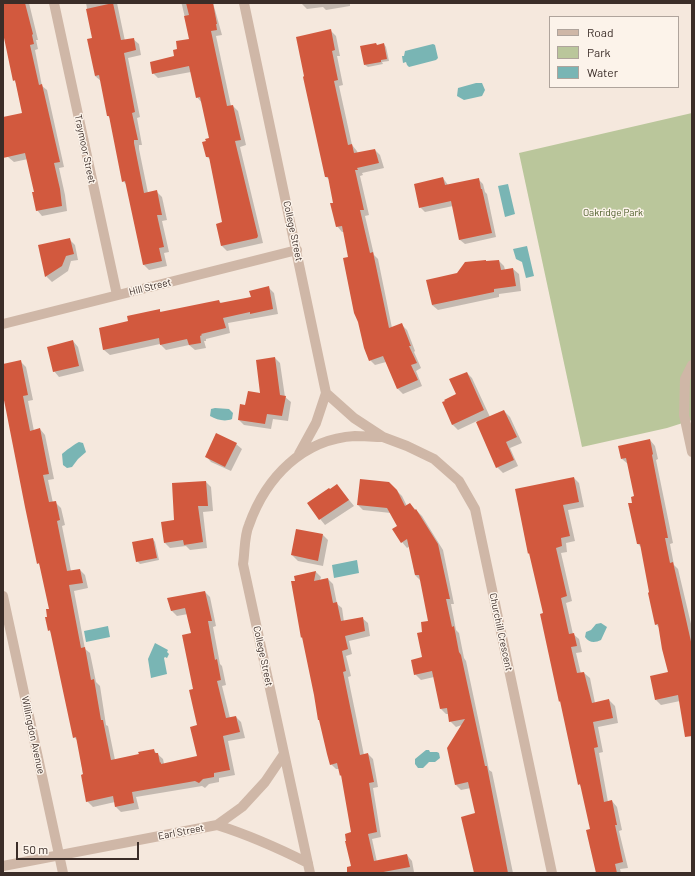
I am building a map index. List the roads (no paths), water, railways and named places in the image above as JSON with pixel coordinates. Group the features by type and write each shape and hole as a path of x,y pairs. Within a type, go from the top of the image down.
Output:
{"street":[{"name":"Traymoor Street","path":"54,3 117,295"},
{"name":"College Street","path":"244,3 326,393 316,423 299,454"},
{"name":"Hill Street","path":"3,324 297,250"},
{"path":"692,365 685,379 684,415 692,452"},
{"name":"Churchill Crescent","path":"326,393 354,418 383,437 407,446 434,459 459,481 475,509 552,873"},
{"name":"Churchill Crescent","path":"336,440 355,436 383,437"},
{"name":"College Street","path":"309,868 243,564 248,526 265,490 282,469 299,454 320,444 336,440"},
{"name":"Willingdon Avenue","path":"3,596 62,873"},
{"name":"Earl Street","path":"3,866 217,825 242,807 265,782 284,754"},
{"name":"Earl Street","path":"217,825 279,848 309,868"}],"water":[{"path":"433,44 435,45 438,58 436,60 409,67 406,62 403,63 402,56 404,56 405,51"},
{"path":"476,83 482,83 485,90 482,96 464,100 457,96 458,88"},
{"path":"508,184 515,214 505,217 498,186"},
{"path":"527,246 534,276 526,278 522,262 516,259 513,249"},
{"path":"211,409 229,409 233,413 232,419 221,420 210,416"},
{"path":"79,442 83,443 86,452 72,467 67,468 63,465 62,454"},
{"path":"357,560 359,573 334,578 332,565"},
{"path":"601,623 607,627 601,640 594,642 588,640 585,637 586,632 591,630 596,624"},
{"path":"108,626 110,637 86,642 84,631"},
{"path":"155,643 168,650 167,652 169,654 167,658 164,658 167,674 151,678 148,659"},
{"path":"426,750 439,753 440,758 435,762 429,762 423,768 418,768 415,764 415,759"}],"park label":[{"name":"Oakridge Park","path":"613,213"}]}
